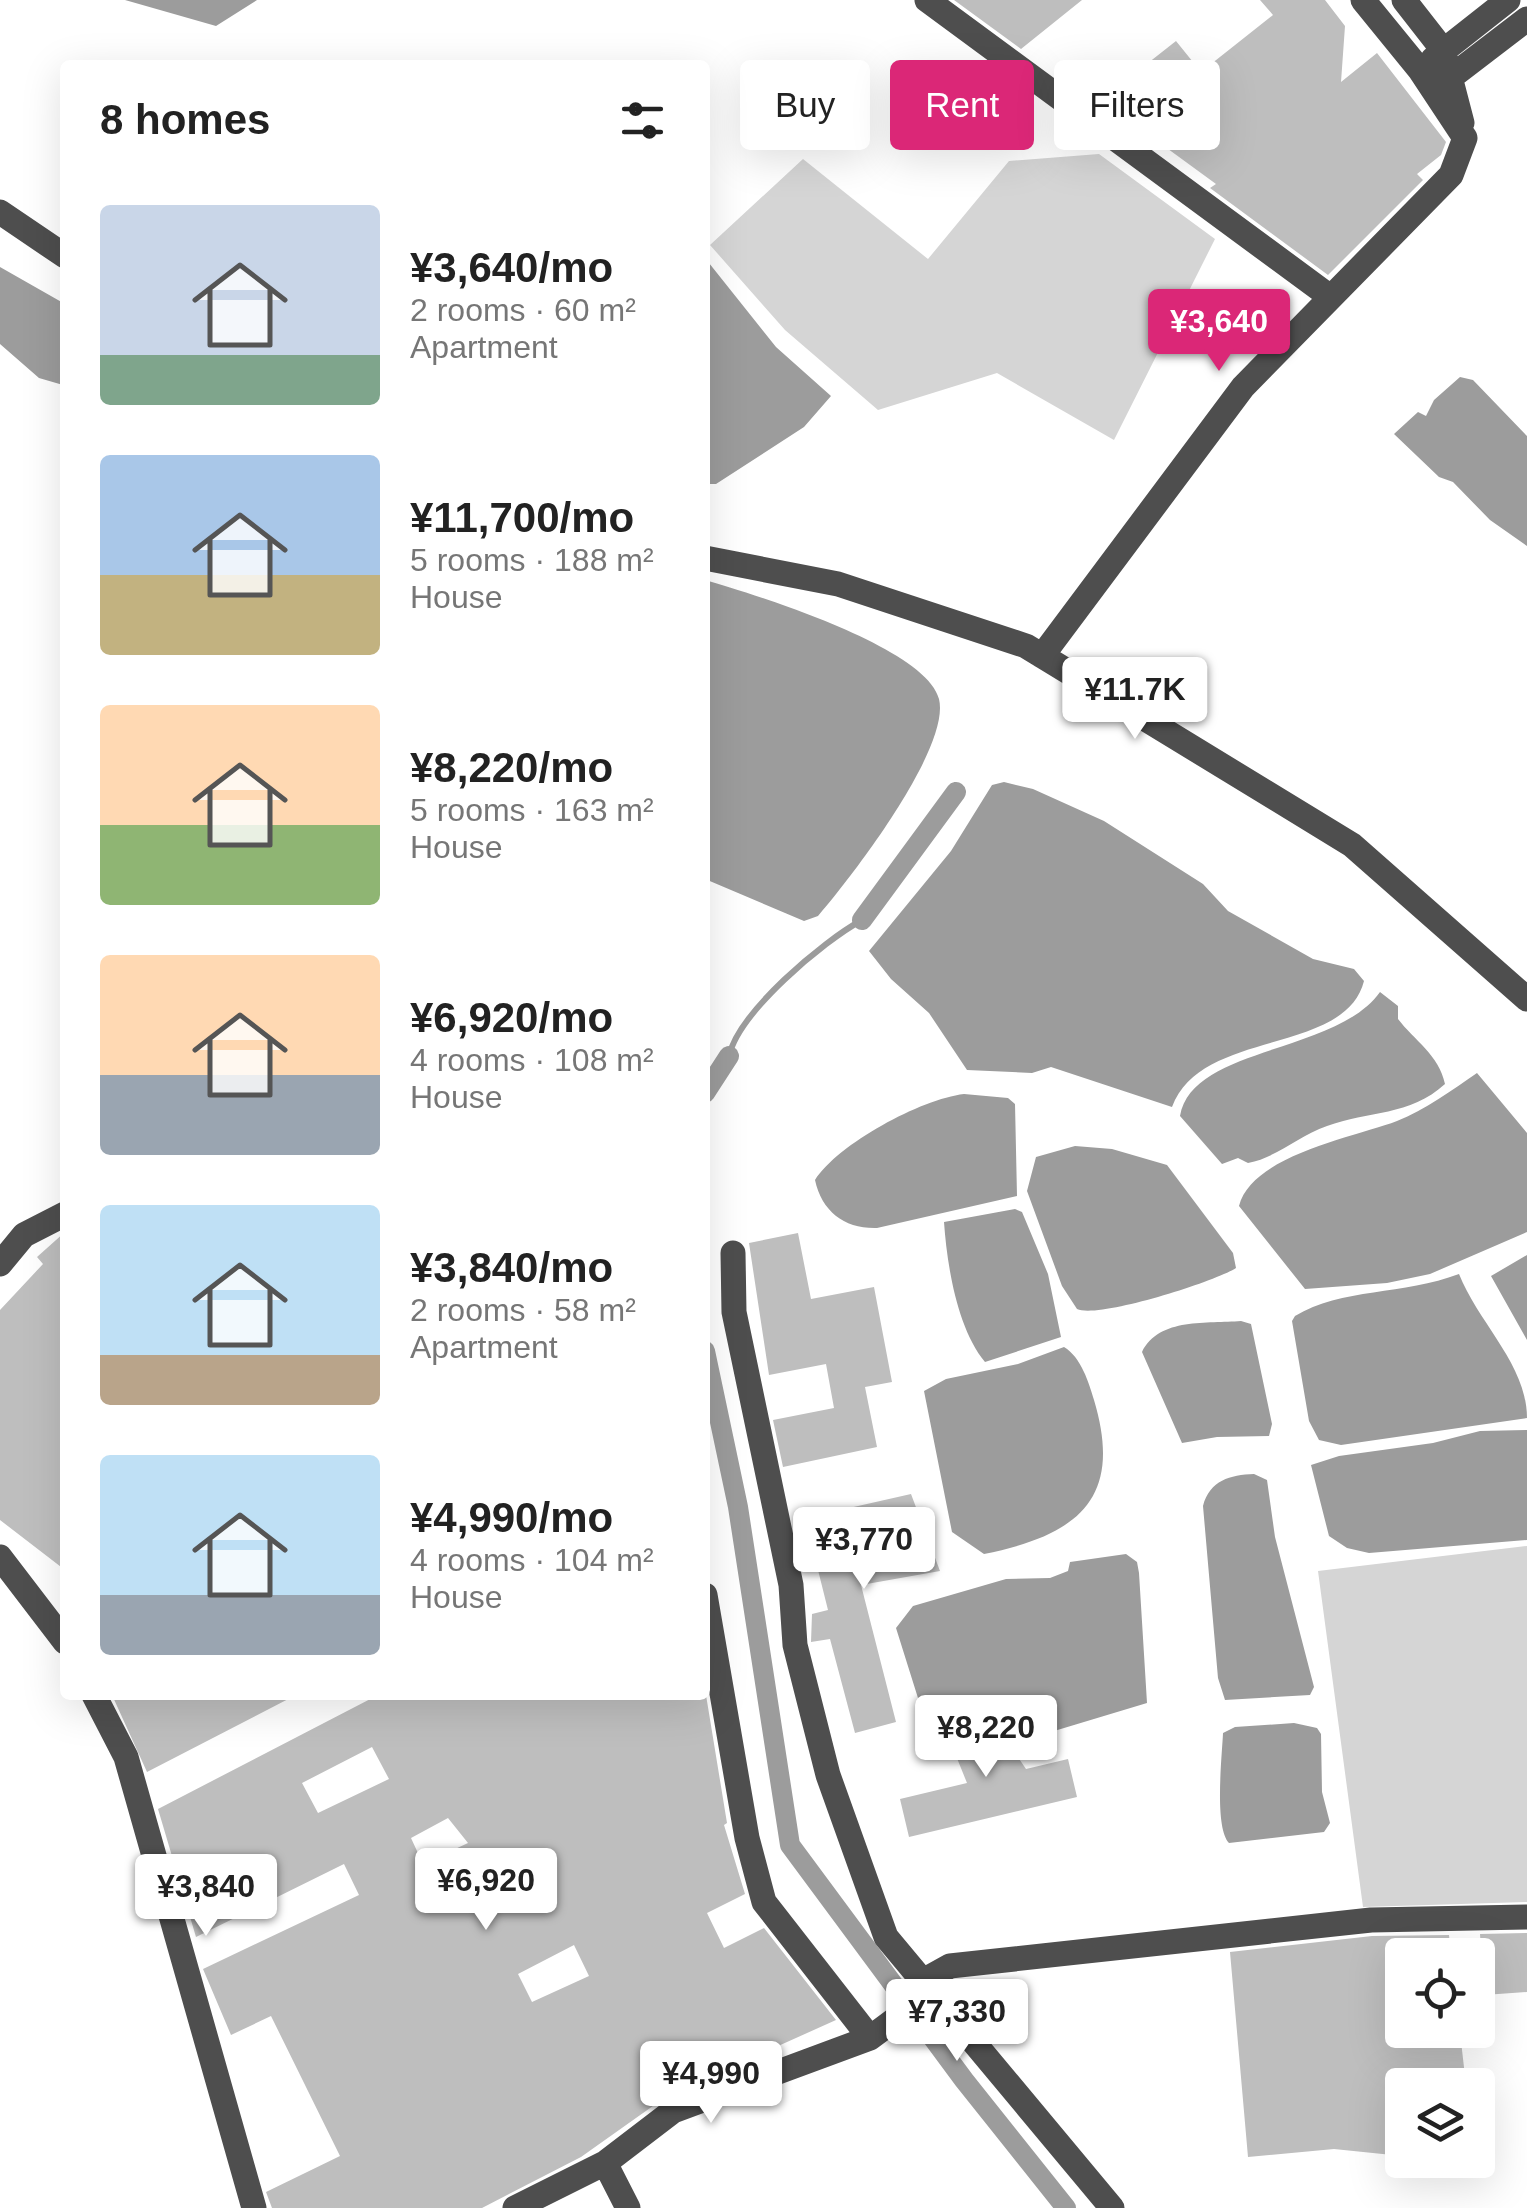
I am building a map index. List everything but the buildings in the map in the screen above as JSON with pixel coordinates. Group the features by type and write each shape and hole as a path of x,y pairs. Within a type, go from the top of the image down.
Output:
{"street":[{"path":"927,0 1329,296"},
{"path":"1042,656 1244,387 1451,175 1465,138 1435,79 1363,0"},
{"path":"1404,0 1444,50"},
{"path":"1435,79 1444,50 1508,0"},
{"path":"1435,79 1527,19"},
{"path":"0,212 60,253"},
{"path":"710,559 838,584 1009,640 1042,656 1352,845 1527,998"},
{"path":"0,1264 24,1235 60,1217"},
{"path":"733,1253 734,1312 792,1585 795,1645 828,1776 886,1937 924,1992 1112,2208"},
{"path":"0,1557 60,1635"},
{"path":"710,1624 747,1838 764,1902 881,2030"},
{"path":"97,1700 126,1757 254,2208"},
{"path":"515,2208 606,2163 673,2110 881,2030 950,1966 1371,1920 1527,1917"},
{"path":"606,2163 628,2208"}],"shaded area":[{"path":"125,0 257,0 216,26"},
{"path":"1099,154 1215,239 1114,440 997,373 878,410 785,330 710,245 803,159 928,259 1009,161"},
{"path":"710,264 776,347 831,396 804,427 716,484 710,484"},
{"path":"0,267 60,301 60,384 39,378 0,344"},
{"path":"1460,377 1473,380 1527,436 1527,546 1490,520 1453,482 1439,477 1394,434 1418,412 1426,416 1434,400"},
{"path":"710,582 797,610 872,642 904,660 927,680 939,699 939,721 930,748 895,812 818,916 804,921 710,881"},
{"path":"1004,782 1033,789 1104,821 1203,884 1228,911 1313,959 1354,969 1364,981 1351,1005 1330,1021 1303,1033 1212,1065 1188,1082 1172,1107 1051,1067 1032,1073 967,1070 929,1013 891,979 869,951 951,851 992,785"},
{"path":"1380,992 1398,1006 1398,1019 1442,1074 1445,1084 1432,1094 1403,1107 1327,1126 1248,1163 1238,1158 1222,1164 1180,1116 1190,1093 1210,1076 1237,1062 1332,1028 1359,1012"},
{"path":"1477,1073 1527,1133 1527,1232 1430,1274 1387,1283 1305,1289 1239,1206 1248,1188 1284,1161 1397,1121"},
{"path":"964,1094 1008,1098 1015,1104 1017,1196 877,1228 845,1222 829,1210 815,1180 842,1152 904,1114"},
{"path":"1075,1146 1112,1149 1167,1165 1233,1253 1236,1268 1182,1290 1131,1304 1089,1311 1077,1309 1062,1286 1027,1191 1036,1157"},
{"path":"1015,1209 1022,1212 1048,1274 1061,1337 985,1362 961,1314 944,1222"},
{"path":"1527,1255 1527,1340 1491,1276"},
{"path":"1459,1274 1511,1362 1525,1399 1527,1418 1341,1445 1319,1440 1309,1421 1292,1321 1295,1316 1332,1301"},
{"path":"1241,1321 1251,1324 1272,1424 1269,1436 1217,1437 1182,1443 1142,1352 1160,1333 1172,1328"},
{"path":"1064,1347 1080,1364 1094,1400 1102,1435 1103,1464 1097,1488 1068,1523 1045,1536 984,1554 952,1532 924,1391 946,1379 1018,1364"},
{"path":"1527,1430 1527,1540 1369,1553 1347,1548 1329,1536 1311,1465 1339,1456 1433,1443 1480,1431"},
{"path":"1254,1474 1267,1480 1275,1537 1314,1687 1310,1695 1225,1700 1218,1678 1203,1506 1211,1490 1222,1481"},
{"path":"1527,1546 1527,1902 1363,1907 1318,1571"},
{"path":"1126,1554 1137,1562 1139,1573 1147,1703 1014,1743 998,1708 988,1704 960,1703 923,1714 896,1628 913,1606 1006,1579 1050,1578 1068,1571 1070,1562"},
{"path":"1294,1723 1317,1728 1321,1734 1322,1792 1330,1823 1324,1832 1229,1843 1220,1807 1223,1733 1235,1727"}],"waterway":[{"path":"862,920 956,792"},
{"path":"729,1056 736,1038 765,999 805,961 862,920"},
{"path":"710,1085 729,1056"},
{"path":"710,1375 738,1507 790,1845 964,2080 1066,2208"}]}
